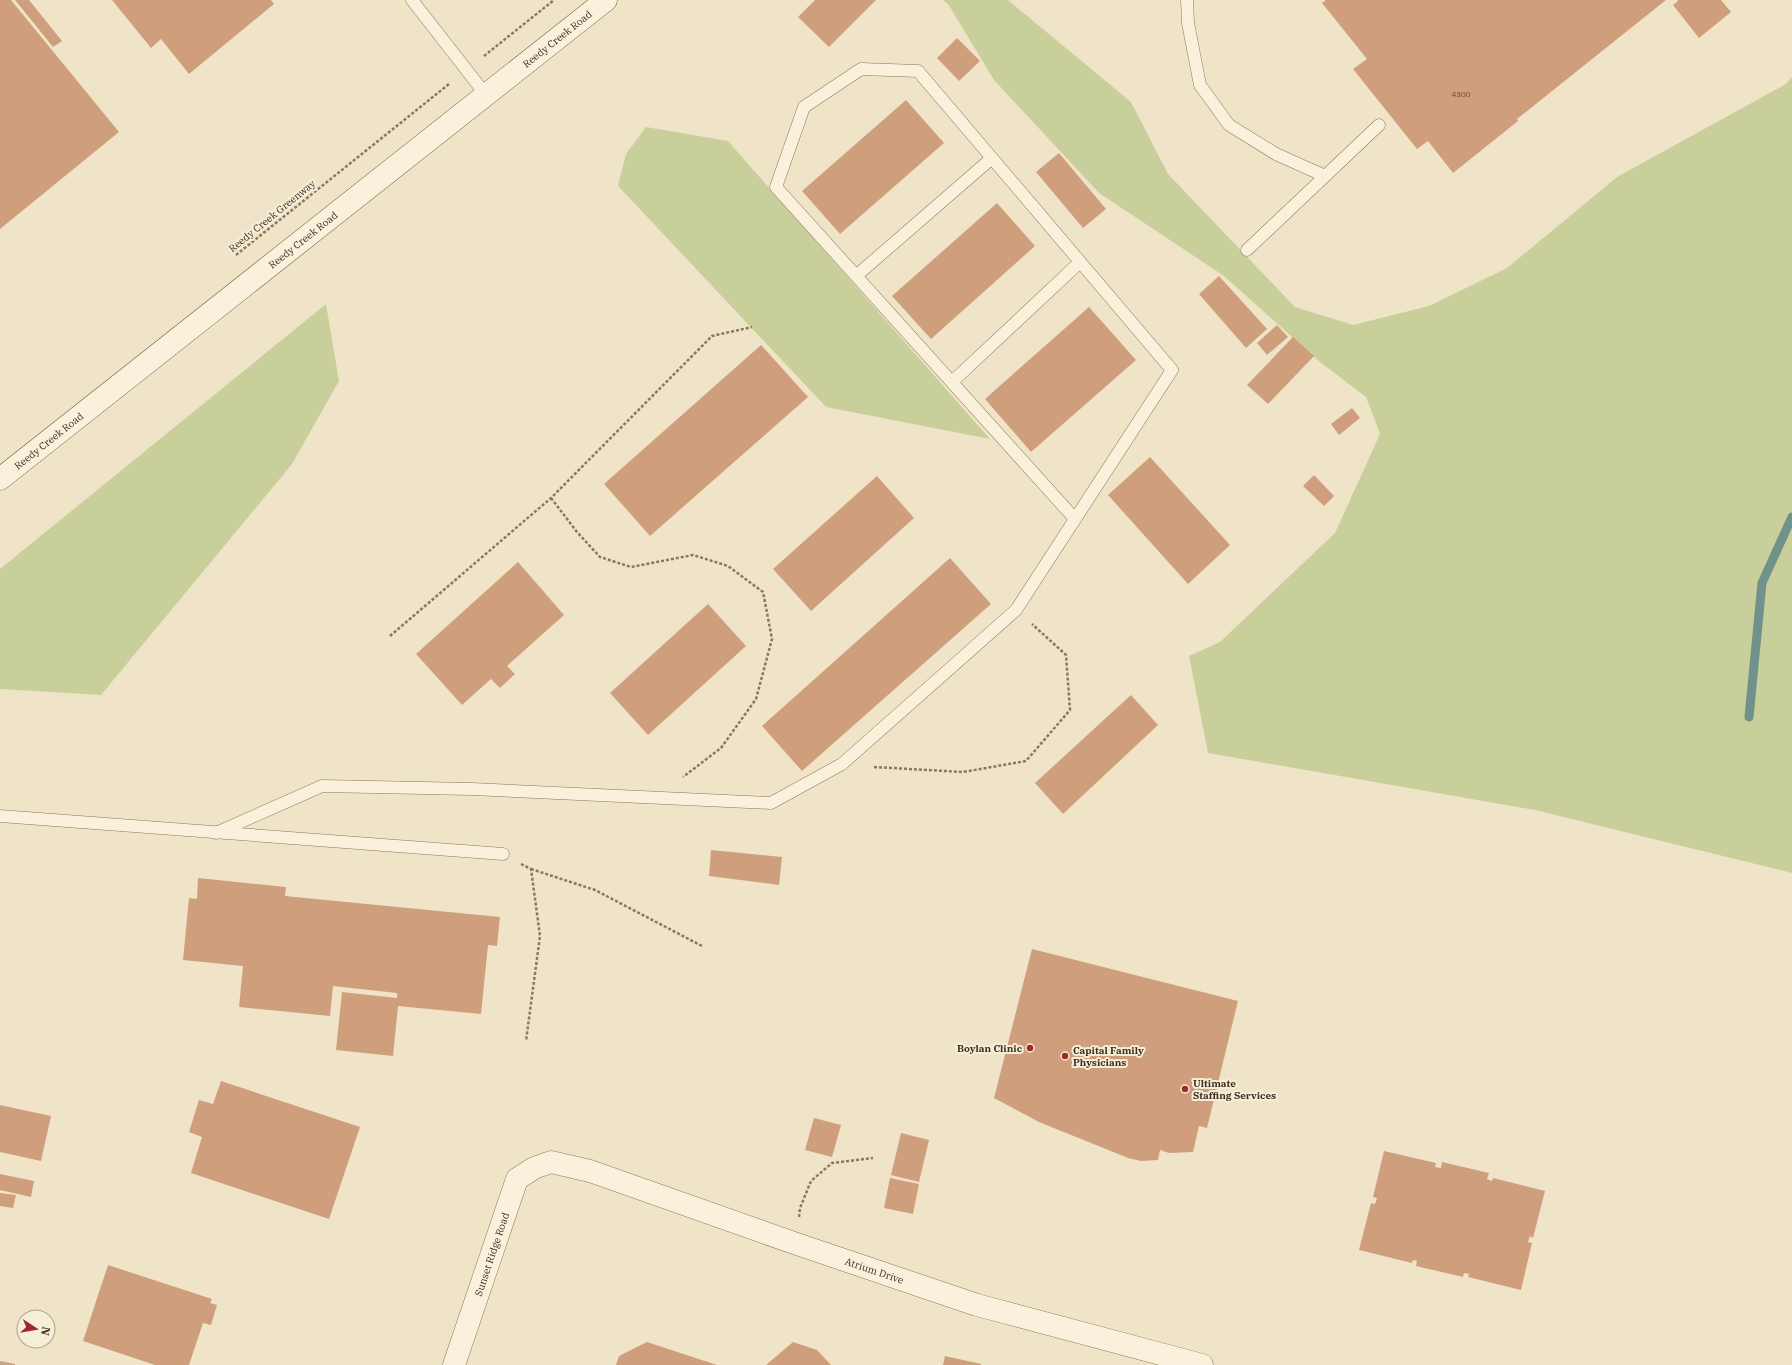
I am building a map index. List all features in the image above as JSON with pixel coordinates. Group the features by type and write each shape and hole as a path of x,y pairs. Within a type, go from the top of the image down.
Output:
{"street":[{"name":"Reedy Creek Road","path":"0,479 606,0"},
{"name":"Atrium Drive","path":"551,1162 590,1171 794,1243 977,1305 1202,1365"},
{"name":"Sunset Ridge Road","path":"454,1365 517,1179 534,1168 551,1162"}],"lane":[{"path":"412,0 486,95"},
{"path":"1187,0 1188,23 1200,85 1229,126 1276,154 1325,176"},
{"path":"216,833 322,786 472,788 771,803 842,764 1016,610 1172,370 918,71 861,69 804,107 776,187 1075,519"},
{"path":"1247,250 1379,125"},
{"path":"856,276 992,158"},
{"path":"952,382 1080,262"},
{"path":"0,816 503,854"}],"path":[{"name":"Reedy Creek Greenway","path":"230,260 554,0"},
{"path":"390,636 551,498 712,336 752,327"},
{"path":"551,498 577,532 600,557 631,567 693,555 728,566 763,592 772,639 756,700 720,748 656,798"},
{"path":"842,764 963,772 1026,761 1070,710 1066,655 1016,610"},
{"path":"503,854 531,869 595,890 702,946"},
{"path":"526,1041 540,936 531,869"},
{"path":"794,1243 800,1208 811,1181 832,1163 873,1158"}],"green space":[{"path":"943,0 1008,0 1131,102 1168,174 1295,307 1353,325 1429,306 1507,268 1617,177 1786,84 1792,77 1792,873 1535,810 1208,753 1189,656 1220,642 1335,533 1380,434 1366,397 1320,362 1224,276 1099,193 994,80 948,4"},
{"path":"646,127 728,141 990,439 826,407 618,186 626,154"},
{"path":"326,304 339,381 292,464 101,695 0,689 0,569"}],"building":[{"path":"0,0 11,0 119,132 0,229"},
{"path":"15,0 29,0 62,41 53,47"},
{"path":"112,0 271,0 274,4 189,74 161,39 151,48"},
{"path":"815,0 876,0 829,47 798,17"},
{"path":"1326,0 1666,0 1517,119 1518,121 1453,173 1428,141 1417,149 1353,69 1367,59 1322,3"},
{"path":"1677,0 1721,0 1731,12 1699,38 1673,5 1678,1"},
{"path":"957,38 980,61 959,81 937,58"},
{"path":"906,100 944,143 840,234 802,191"},
{"path":"1059,153 1106,209 1083,228 1036,172"},
{"path":"997,203 1035,246 931,339 892,296"},
{"path":"1219,276 1267,329 1246,348 1199,294"},
{"path":"1089,307 1136,360 1031,452 985,399"},
{"path":"1277,325 1288,337 1267,355 1257,343"},
{"path":"1293,337 1314,356 1268,404 1247,385"},
{"path":"761,345 808,397 650,536 604,484"},
{"path":"1352,408 1360,418 1339,435 1331,424"},
{"path":"1150,457 1230,545 1188,584 1108,495"},
{"path":"1314,475 1334,496 1324,506 1303,486"},
{"path":"877,476 914,518 811,611 773,569"},
{"path":"950,558 991,604 802,771 762,726"},
{"path":"518,562 564,615 507,666 515,674 500,688 491,679 462,705 416,654"},
{"path":"708,604 746,646 648,735 610,693"},
{"path":"1131,695 1158,725 1063,814 1035,783"},
{"path":"711,850 782,857 779,885 709,876"},
{"path":"198,878 286,887 285,896 500,917 497,946 488,945 481,1014 398,1006 393,1056 336,1050 342,992 397,998 397,993 333,986 330,1016 239,1007 243,966 183,960 189,898 197,899"},
{"path":"1032,949 1238,1001 1207,1128 1199,1126 1193,1152 1169,1153 1160,1150 1158,1160 1141,1161 1128,1158 1039,1122 994,1098"},
{"path":"221,1081 360,1127 329,1219 191,1173 202,1137 189,1132 199,1100 213,1104"},
{"path":"0,1105 51,1116 41,1161 0,1152"},
{"path":"814,1118 841,1125 832,1157 805,1150"},
{"path":"901,1133 929,1140 919,1182 891,1175"},
{"path":"1384,1151 1436,1163 1435,1167 1441,1168 1442,1162 1489,1173 1487,1179 1492,1181 1493,1178 1545,1191 1533,1238 1530,1236 1528,1242 1532,1243 1521,1290 1468,1277 1469,1274 1464,1273 1463,1277 1416,1266 1417,1261 1413,1260 1412,1263 1359,1250 1371,1203 1375,1204 1377,1198 1373,1197"},
{"path":"0,1174 34,1181 31,1197 0,1190"},
{"path":"890,1178 919,1184 913,1214 884,1208"},
{"path":"0,1193 16,1195 13,1208 0,1206"},
{"path":"108,1265 212,1299 210,1303 217,1305 211,1325 203,1323 189,1365 155,1365 83,1341"},
{"path":"647,1342 717,1365 616,1365 619,1356"},
{"path":"793,1342 817,1350 831,1365 766,1365"},
{"path":"945,1356 981,1364 981,1365 943,1365"},
{"path":"0,1361 15,1364 15,1365 0,1365"}],"waterway":[{"path":"1749,717 1762,583 1792,517"}],"place":[{"name":"Boylan Clinic","path":"1030,1048"},
{"name":"Capital Family Physicians","path":"1065,1056"},
{"name":"Ultimate Staffing Services","path":"1185,1089"}]}
